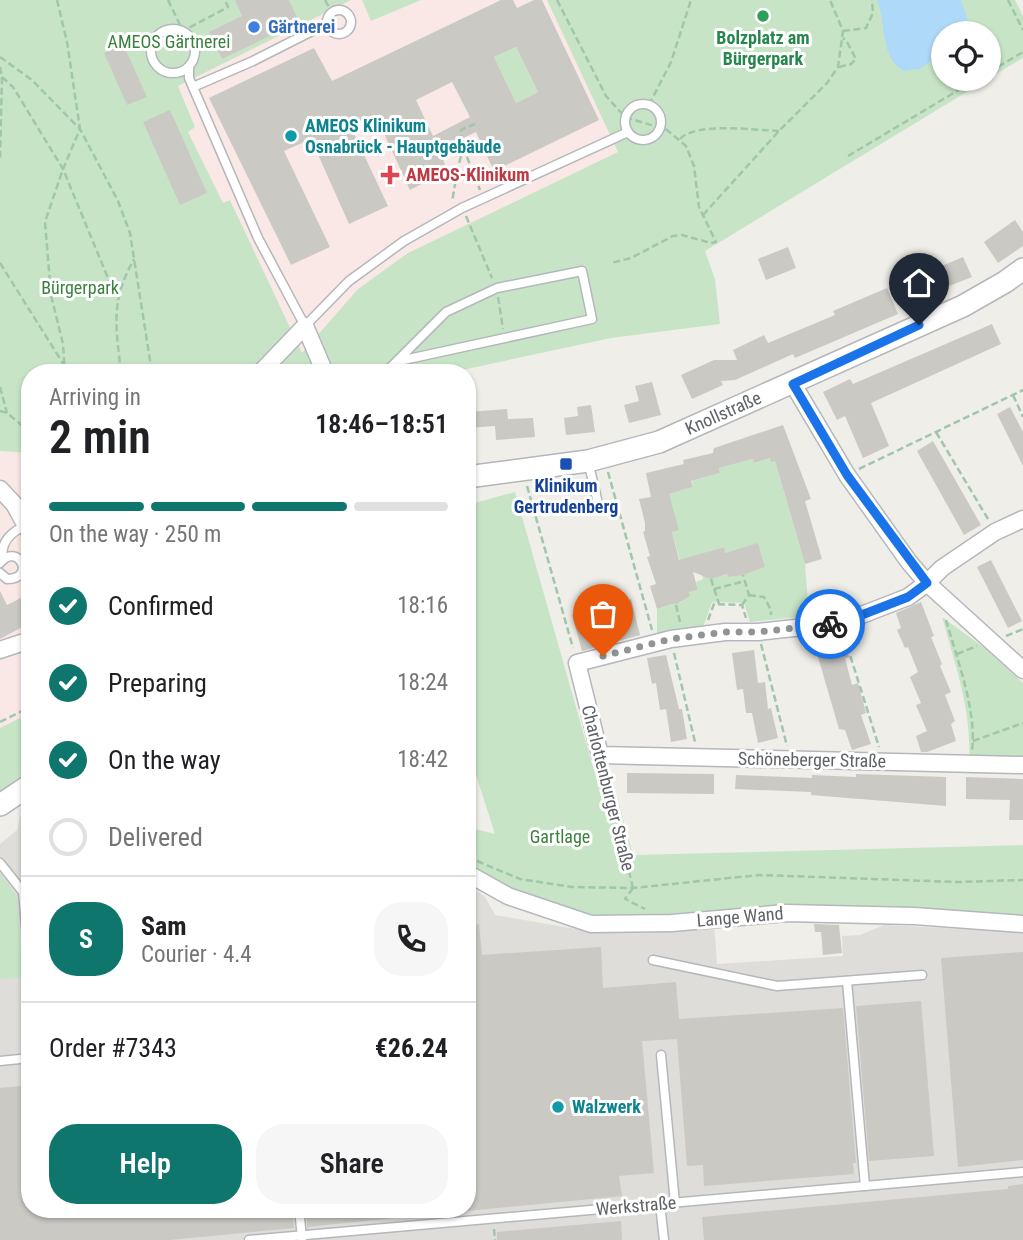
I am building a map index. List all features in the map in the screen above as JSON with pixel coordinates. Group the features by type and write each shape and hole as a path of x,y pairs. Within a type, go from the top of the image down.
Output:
{"street":[{"name":"Knollstraße","path":"476,476 588,461 659,442 963,306 1023,269"},
{"path":"269,364 305,326 321,364"},
{"path":"793,384 847,475 927,583 1023,670"},
{"path":"0,489 21,516"},
{"path":"577,663 663,641 759,627 841,623 908,597 943,568 995,532 1023,519"},
{"path":"0,650 21,643"},
{"name":"Charlottenburger Straße","path":"577,663 600,755"},
{"name":"Schöneberger Straße","path":"600,755 1023,765"},
{"path":"0,805 21,791"},
{"name":"Lange Wand","path":"476,878 508,896 591,924 672,923 795,913 914,916 1023,924"}],"lane":[{"path":"340,9 347,13 351,21 349,29 342,34 334,34 326,24 331,11 340,9"},
{"path":"193,87 253,61 326,24"},
{"path":"189,67 175,73 161,69 156,64 151,50 152,43 161,32 168,29 183,31 193,40 195,54 189,67 189,78 258,238 305,326 349,281 404,241 462,208 628,132"},
{"path":"637,104 649,104 660,116 660,128 653,137 637,139 628,132 625,117 637,104"},
{"path":"396,364 446,312 497,288 582,271 592,318 399,361"},
{"path":"588,461 597,499"},
{"path":"2,561 6,538 21,532"},
{"path":"2,561 9,556 16,557 21,562"},
{"path":"0,573 11,580 21,573"},
{"path":"0,863 21,889"},
{"path":"653,960 777,986 922,975"},
{"path":"847,981 866,1186"},
{"path":"661,1055 674,1203"},
{"path":"0,1061 21,1059"},
{"name":"Werkstraße","path":"248,1240 302,1238 1023,1172"},
{"path":"660,1204 664,1240"},
{"path":"300,1218 302,1238"}],"path":[{"path":"57,0 67,42 80,129 45,222 51,295 63,344 65,364"},
{"path":"168,0 183,31 228,7 225,0"},
{"path":"325,0 331,11"},
{"path":"557,0 606,96 625,117 660,128 680,139 686,146 694,166 703,215 716,242 673,236 631,258 611,263"},
{"path":"649,104 671,62 691,0"},
{"path":"703,215 779,131 827,83 838,67 843,31 830,0"},
{"path":"843,31 866,27 873,13 872,0"},
{"path":"1008,0 1023,30"},
{"path":"838,67 856,60 843,38"},
{"path":"1001,65 1023,52"},
{"path":"0,57 32,80 80,129 118,201 130,233 151,364"},
{"path":"0,68 0,159"},
{"path":"2,76 13,88 63,169 117,300"},
{"path":"848,156 957,91"},
{"path":"475,124 461,130 464,147 484,198"},
{"path":"680,139 688,132 702,130 779,131"},
{"path":"464,147 452,201 462,208 497,288 505,337"},
{"path":"444,169 457,173"},
{"path":"120,364 116,324 117,300 123,279 134,259"},
{"path":"0,264 63,364"},
{"path":"0,387 7,413"},
{"path":"847,475 1023,390"},
{"path":"1013,395 1023,417"},
{"path":"0,411 7,413 21,425"},
{"path":"936,432 995,532"},
{"path":"524,469 577,663"},
{"path":"608,472 699,757"},
{"path":"743,575 749,595 743,605"},
{"path":"711,579 719,604"},
{"path":"714,589 745,581"},
{"path":"749,595 764,597 771,610 759,627"},
{"path":"705,629 714,604 743,605"},
{"path":"743,605 759,627 790,760"},
{"path":"946,618 967,695 974,741 1023,723"},
{"path":"841,623 883,761"},
{"path":"0,722 21,712"},
{"name":"Charlottenburger Straße","path":"600,755 633,888 625,898 649,911"},
{"name":"Lange Wand","path":"476,861 520,879 572,887 633,888 759,875 958,882 1023,880"}],"shaded area":[{"name":"AMEOS-Klinikum","path":"351,0 362,0 372,20 421,0 547,0 619,152 408,253 358,289 302,354 231,200 223,203 187,131 195,127 178,85"},
{"path":"0,451 21,452 21,772 0,783"},
{"path":"20,816 21,1218 476,1218 476,890 485,897 495,915 600,933 714,923 717,964 843,956 842,936 860,935 884,925 1023,932 1023,1240 0,1240 0,844 17,830"}],"green space":[{"path":"0,0 351,0 178,86 195,127 188,132 223,203 230,200 302,353 358,289 408,253 618,152 547,0 1015,0 1023,16 1023,58 1001,71 1001,21 931,21 931,91 968,91 705,251 715,279 720,324 611,338 476,367 476,364 21,364 21,452 0,451"},
{"path":"362,0 421,0 371,21"},
{"path":"516,47 538,92 516,103 494,57"},
{"path":"770,458 775,461 805,564 809,616 750,622 744,603 712,602 703,627 657,634 657,609 671,605 675,600 677,605 690,596 689,592 698,590 696,582 703,579 702,575 720,571 722,576 727,574 728,577 765,567 758,544 725,553 723,547 680,561 672,532 669,494 693,487 692,481 720,473 719,468 753,459 755,463"},
{"name":"Gartlage","path":"515,492 593,767 609,768 633,855 1023,845 1023,920 805,909 598,918 514,890 476,871 476,829 495,834 476,775 476,503"},
{"path":"942,617 986,649 1023,683 1023,760 969,760 965,706"},
{"path":"21,718 21,781 0,794 0,728"},
{"path":"0,874 17,896 21,978 0,979"}],"water":[{"path":"877,0 961,0 968,21 931,21 931,61 920,69 903,71 890,57"}],"building":[{"name":"Gärtnerei","path":"235,0 289,0 299,22 222,59 209,32 242,16"},
{"name":"AMEOS Klinikum Osnabrück - Hauptgebäude","path":"501,0 513,0 517,8 534,0 542,0 599,120 494,171 476,132 440,149 445,165 443,173 410,190 376,116 351,127 388,206 349,224 311,139 284,151 330,247 291,265 209,98 314,48 332,81","holes":["516,47 538,92 516,103 494,57","452,82 470,117 433,136 416,100"]},
{"path":"123,44 147,97 127,105 104,53"},
{"path":"170,110 207,193 180,205 143,122"},
{"path":"1015,220 1023,232 1023,246 998,263 984,242"},
{"path":"788,247 796,268 766,280 758,259"},
{"path":"963,257 972,277 919,298 911,279"},
{"path":"887,288 898,314 795,358 793,354 735,380 721,381 723,385 692,399 681,375 714,360 737,360 733,350 764,335 768,343 835,315 833,311"},
{"path":"992,324 1001,344 871,403 889,446 863,458 845,416 837,420 823,392 850,379 853,384"},
{"path":"652,382 661,415 629,423 624,405 639,401 635,386"},
{"path":"591,405 595,432 566,435 564,418 578,416 577,407"},
{"path":"1010,407 1023,432 1023,466 997,414"},
{"path":"507,409 508,419 533,418 535,437 496,440 495,426 476,427 476,411"},
{"path":"783,425 811,499 805,501 822,559 805,564 775,461 771,462 770,458 754,463 753,459 719,468 720,473 691,481 693,487 669,494 679,530 672,532 679,560 724,547 725,553 758,543 765,567 743,575 728,577 727,574 711,579 693,572 698,590 689,592 690,596 676,605 657,609 650,586 656,584 647,557 650,556 643,532 645,523 639,499 651,497 646,473 684,464 683,460 713,453 714,448"},
{"path":"933,441 981,525 964,535 917,451"},
{"path":"991,560 1022,621 1008,628 977,567"},
{"path":"0,591 7,605 21,598 21,628 0,639"},
{"path":"631,599 640,635 582,651 572,615"},
{"path":"921,602 934,636 931,637 942,664 940,666 951,692 945,695 955,721 951,724 956,741 927,752 921,752 916,736 927,731 916,705 921,703 910,677 918,672 908,647 905,648 897,630 901,628 896,613"},
{"path":"842,633 849,657 845,658 852,685 858,683 866,713 861,715 871,744 852,750 845,730 839,729 818,657 827,654 821,636"},
{"path":"754,650 758,683 765,682 768,709 771,708 778,738 758,743 752,713 746,713 743,689 737,690 732,653"},
{"path":"666,655 679,709 682,709 687,739 671,742 666,709 660,710 656,683 652,684 647,658"},
{"path":"627,773 714,774 714,794 627,793"},
{"path":"856,774 946,777 946,806 811,795 811,792 735,789 736,775 812,778 812,775 856,777"},
{"path":"966,777 1023,779 1023,820 1009,820 1010,800 966,799"},
{"name":"Walzwerk","path":"476,924 479,924 482,955 601,947 603,988 676,982 679,1019 843,1008 856,1163 853,1163 854,1174 704,1186 703,1165 687,1166 677,1039 642,1041 654,1173 619,1176 622,1196 476,1210"},
{"path":"814,924 839,925 842,953 823,955 821,932 815,932"},
{"path":"1023,952 1023,1160 958,1167 941,958"},
{"path":"921,1001 934,1156 869,1161 856,1006"},
{"path":"21,1086 21,1218 293,1218 294,1228 169,1240 0,1240 0,1088"},
{"path":"1023,1184 1023,1240 704,1240 702,1217 1008,1189 1008,1186"},
{"path":"306,1218 393,1218 307,1227"},
{"path":"621,1221 622,1240 497,1240 497,1232"}],"way so far":[{"path":"603,656 671,639 830,624"}],"place":[{"name":"Bolzplatz am Bürgerpark","path":"763,16"},
{"name":"Gärtnerei","path":"254,27"},
{"name":"AMEOS Klinikum Osnabrück - Hauptgebäude","path":"291,136"},
{"name":"AMEOS-Klinikum","path":"390,175"},
{"name":"Klinikum Gertrudenberg","path":"566,464"},
{"name":"Walzwerk","path":"558,1107"}],"route":[{"path":"830,624 841,623 908,597 927,583 847,475 793,384 919,325"}],"park label":[{"name":"AMEOS Gärtnerei","path":"169,42"},
{"name":"Bürgerpark","path":"80,288"}]}
